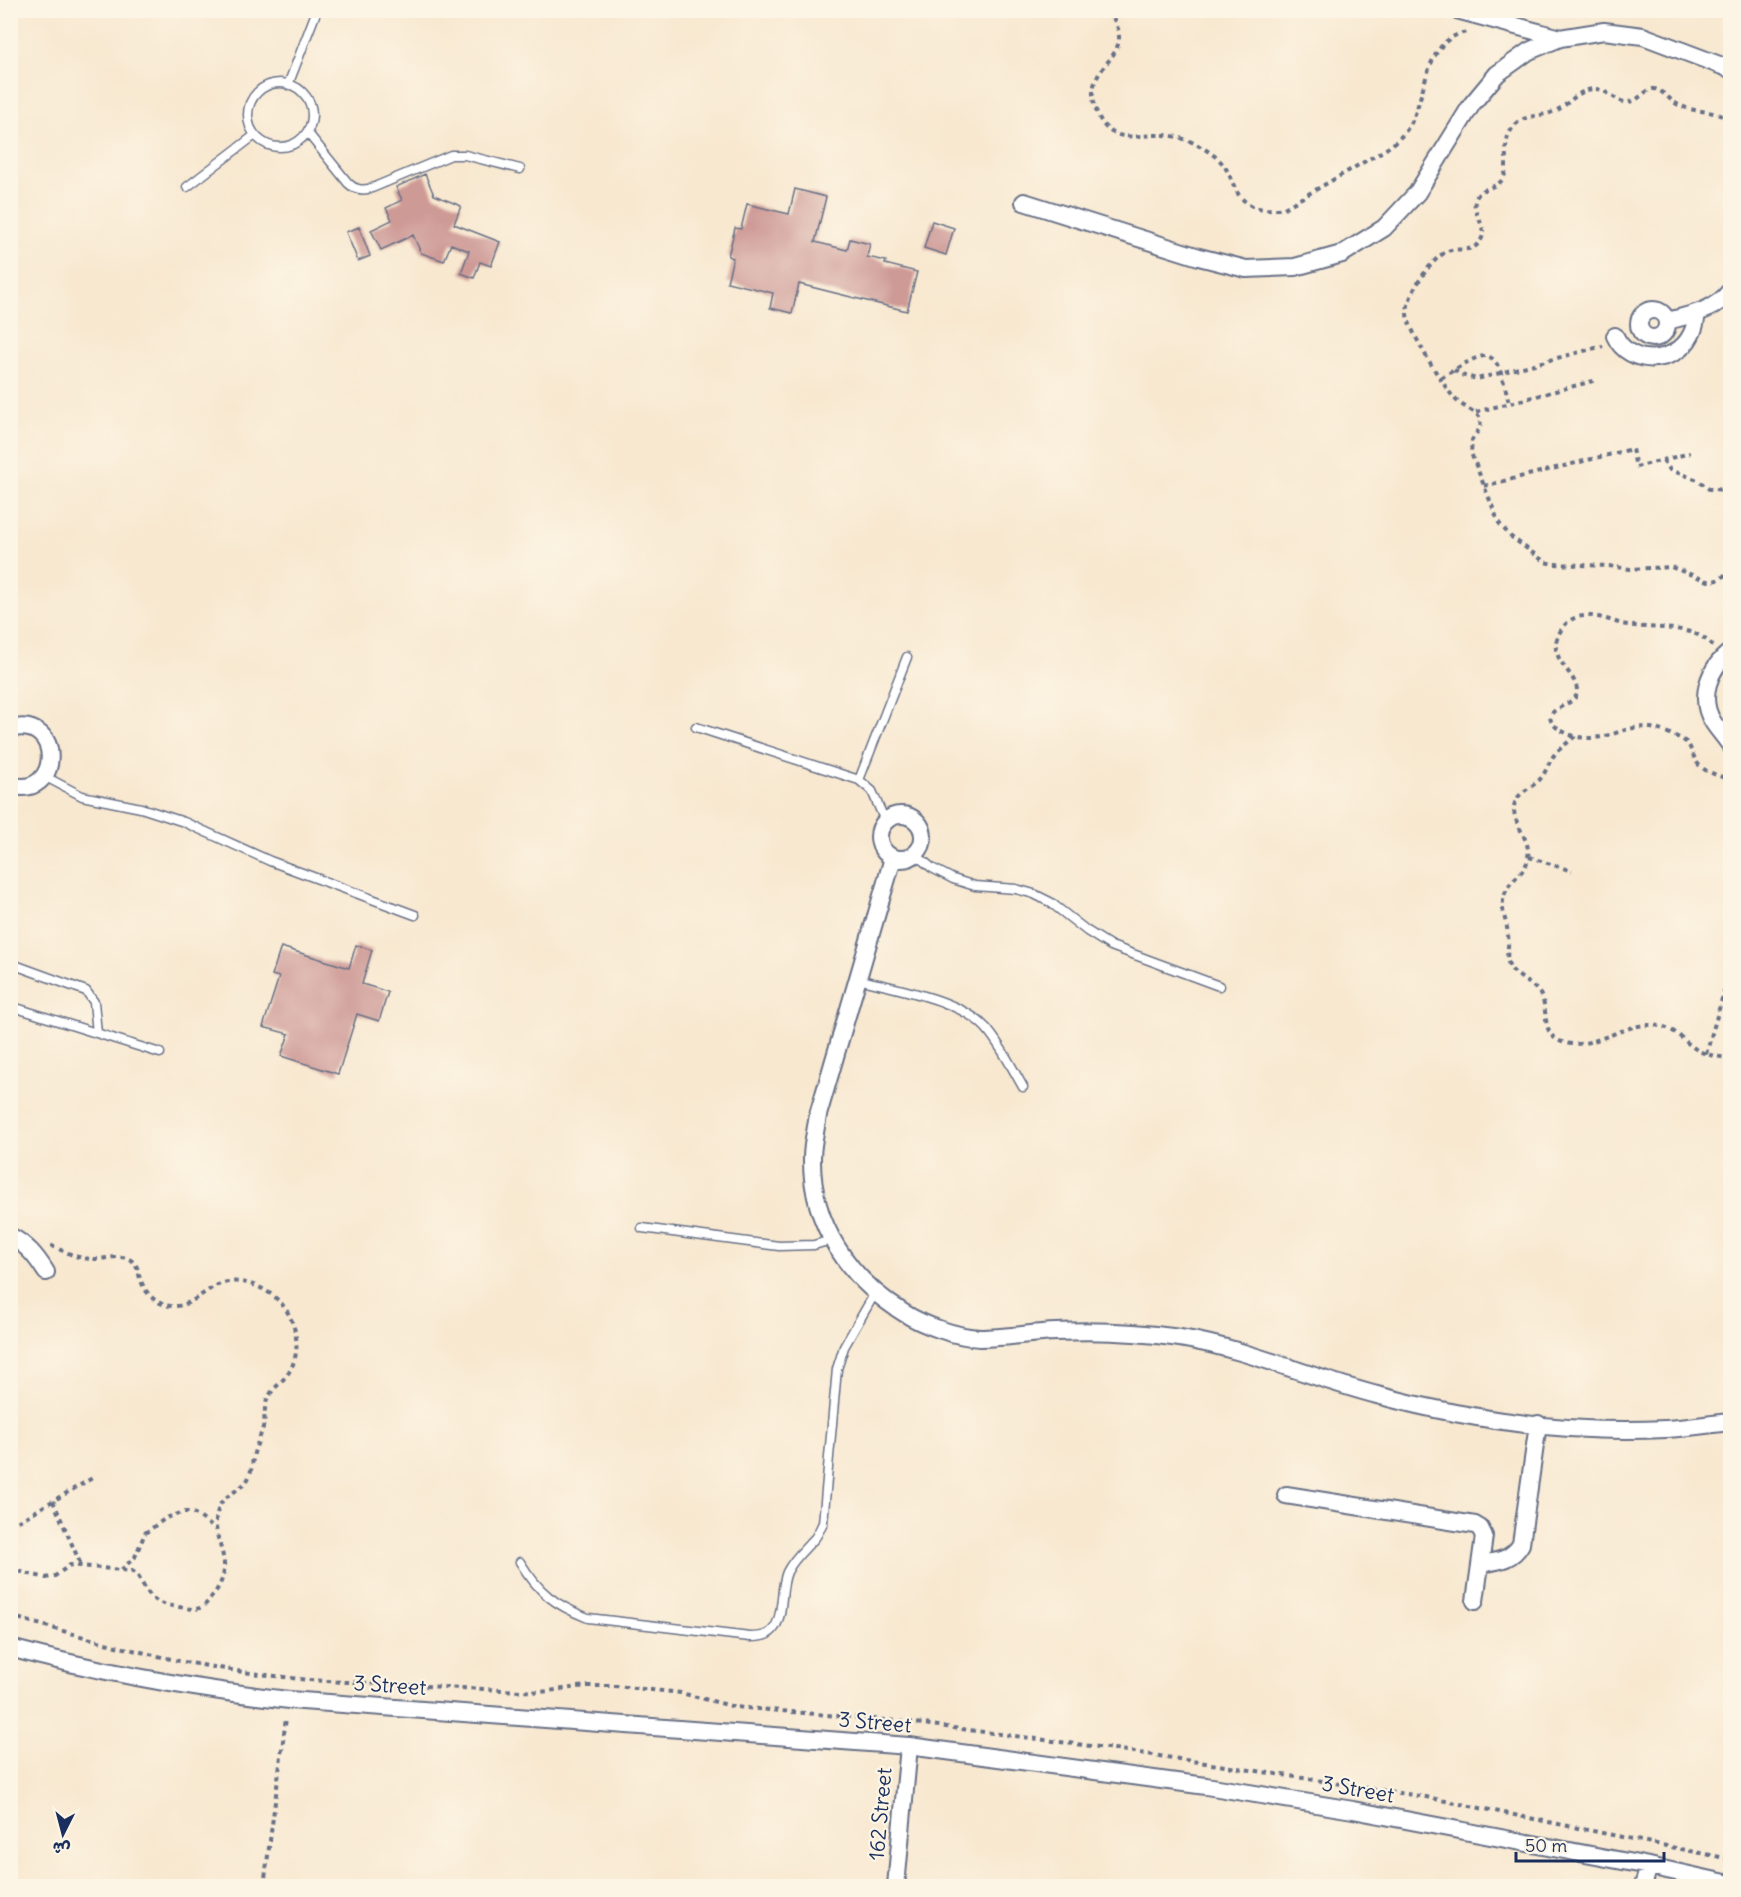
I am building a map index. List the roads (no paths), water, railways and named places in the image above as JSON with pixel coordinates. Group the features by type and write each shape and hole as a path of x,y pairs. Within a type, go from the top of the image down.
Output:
{"street":[{"path":"1458,10 1560,38"},
{"path":"1024,202 1199,257 1246,269 1295,267 1342,254 1384,228 1417,193 1472,104 1497,74 1528,51 1560,38 1604,31 1643,36 1731,69"},
{"path":"1696,313 1691,337 1671,354 1650,359 1640,358 1631,355 1614,339 1640,329 1641,318 1650,310 1661,312 1667,321 1712,307 1731,291"},
{"path":"1728,654 1713,669 1707,686 1707,704 1712,720 1731,744"},
{"path":"11,724 30,728 44,737 51,761 44,776 31,785 12,790"},
{"path":"897,815 912,817 917,822 921,828 922,842 915,854 908,858 893,858 887,854 879,842 881,827 885,822 897,815"},
{"path":"893,858 818,1115 812,1157 817,1200 831,1240 851,1268 875,1293 906,1315 941,1330 978,1338 1097,1331 1182,1338 1276,1362 1374,1395 1481,1418 1601,1430 1667,1429 1731,1422"},
{"path":"16,1239 36,1256 46,1272"},
{"path":"1480,1564 1509,1558 1521,1544 1538,1424"},
{"path":"1286,1495 1475,1525 1480,1528 1484,1536 1475,1600"},
{"name":"3 Street","path":"10,1648 60,1662 135,1678 212,1691 289,1700 909,1746 1217,1788 1376,1814 1731,1884"},
{"name":"162 Street","path":"896,1887 909,1746"},
{"path":"1643,1887 1649,1866"}],"lane":[{"path":"288,85 316,10"},
{"path":"270,85 296,87 308,100 312,116 307,132 295,144 278,147 269,145 255,135 249,119 252,102 263,89 270,85"},
{"path":"307,132 348,183 359,190 372,188 452,155 465,155 520,169"},
{"path":"187,187 255,135"},
{"path":"859,780 907,657"},
{"path":"696,726 859,780 872,791 885,822"},
{"path":"44,776 91,799 141,808 184,822 292,870 415,915"},
{"path":"915,854 933,868 953,879 975,886 1034,894 1050,902 1087,931 1111,946 1219,986"},
{"path":"12,964 86,991 94,1002 97,1033"},
{"path":"858,979 955,1006 972,1015 987,1029 1023,1087"},
{"path":"10,1006 160,1053"},
{"path":"642,1228 778,1246 814,1245 831,1240"},
{"path":"520,1562 532,1581 548,1598 567,1610 588,1618 750,1637 761,1637 770,1633 777,1625 786,1573 794,1560 816,1538 823,1523 837,1369 844,1347 875,1293"}]}
